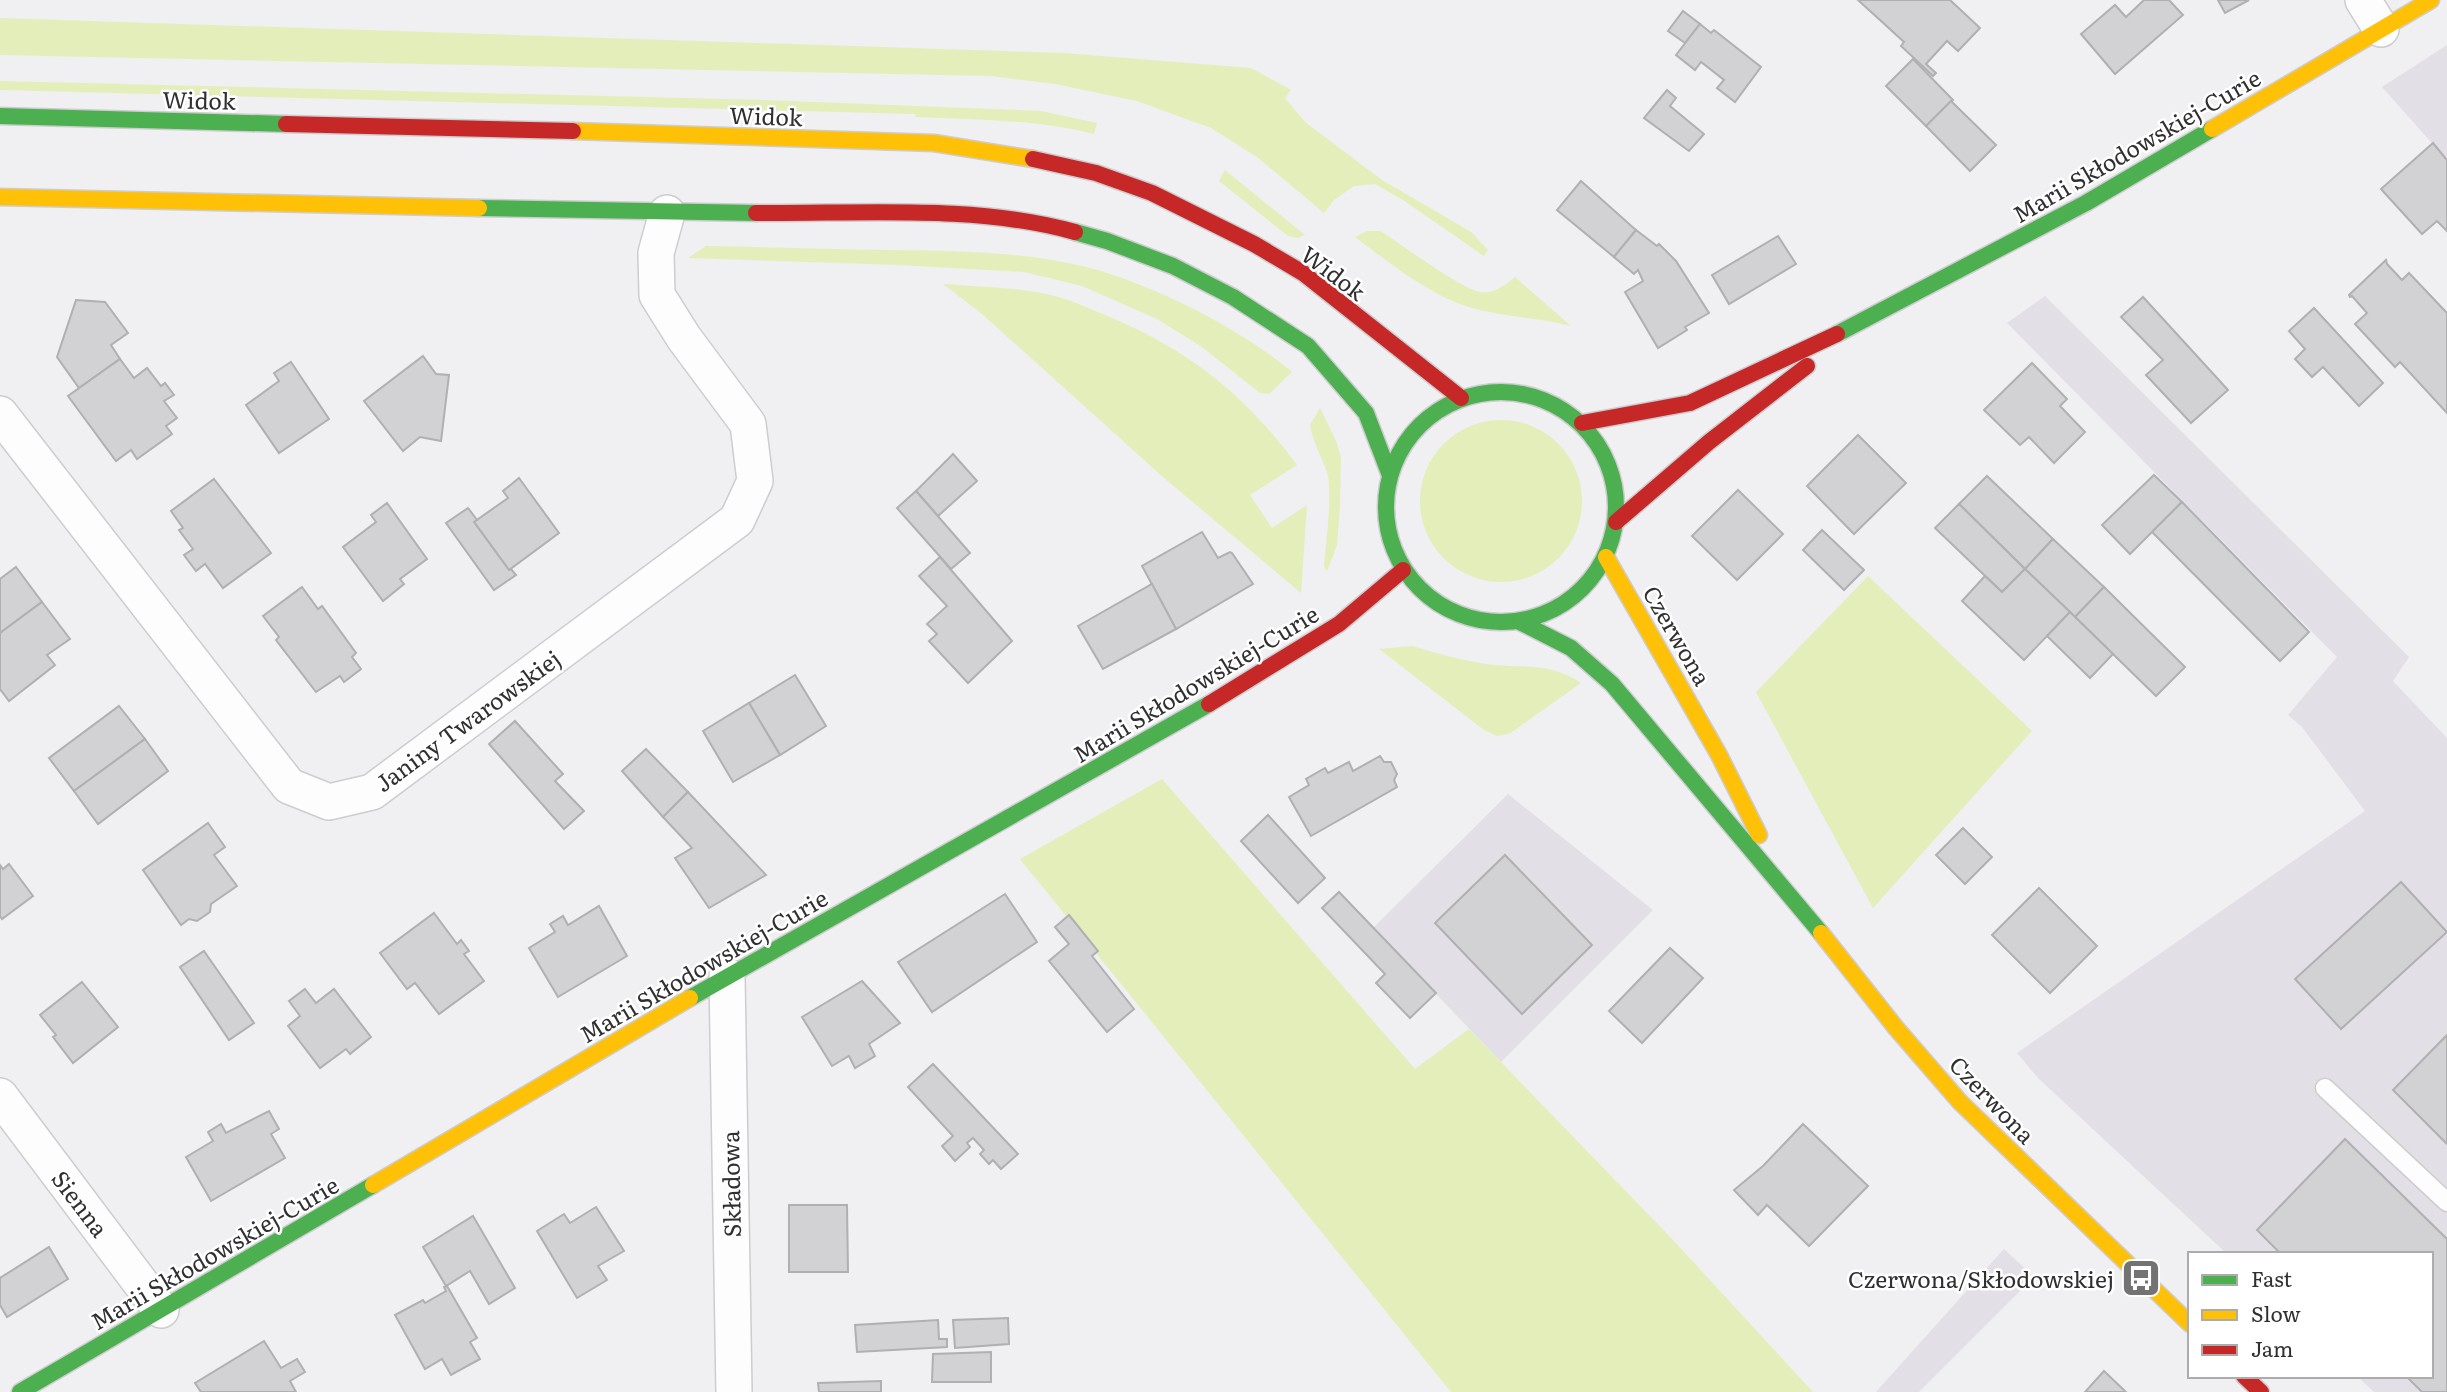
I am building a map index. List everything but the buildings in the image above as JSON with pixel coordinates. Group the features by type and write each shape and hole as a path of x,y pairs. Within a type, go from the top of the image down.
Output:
{"main road":[{"name":"Marii Skłodowskiej-Curie","path":"1582,424 1690,403 1861,323 2086,203 2431,0"},
{"name":"Widok","path":"0,116 934,143 1036,159 1096,173 1152,193 1254,244 1303,273 1461,398"},
{"path":"0,197 667,213 965,214 1039,222 1107,241 1173,266 1233,297 1308,346 1366,413 1389,473"},
{"name":"Marii Skłodowskiej-Curie","path":"1616,522 1709,442 1861,323"},
{"path":"1493,391 1525,394 1555,405 1582,424 1604,453 1615,487 1616,522 1606,557 1585,587 1556,610 1520,622 1487,623 1454,613 1425,596 1403,570 1389,539 1385,506 1389,473 1405,440 1430,415 1461,398 1493,391"},
{"name":"Czerwona","path":"1606,557 1719,755 1784,887"},
{"name":"Marii Skłodowskiej-Curie","path":"20,1392 727,976 1242,685 1339,624 1403,570"},
{"name":"Czerwona","path":"1520,622 1572,648 1612,684 1784,887 1896,1028 1960,1102 2188,1322"},
{"path":"2246,1378 2261,1392"}],"street":[{"path":"2363,0 2381,29"},
{"name":"Janiny Twarowskiej","path":"0,414 289,786 329,802 372,792 737,520 755,481 748,424 684,338 657,295 656,253 667,213"},
{"name":"Składowa","path":"727,976 734,1392"},
{"name":"Sienna","path":"0,1096 161,1310"}],"lane":[{"path":"2325,1088 2447,1202"}],"shaded area":[{"path":"2447,45 2447,160 2382,87"},
{"path":"2045,296 2409,657 2393,681 2447,738 2447,1392 2374,1392 2359,1378 2433,1378 2433,1252 2225,1252 2038,1078 2017,1053 2365,811 2302,727 2288,715 2337,657 2007,323"},
{"path":"1508,794 1653,910 1501,1062 1373,928"},
{"path":"2004,1249 2034,1277 1919,1392 1876,1392"}],"green space":[{"path":"0,18 1064,53 1251,68 1291,90 1285,98 1305,122 1382,180 1471,232 1488,250 1484,256 1375,184 1354,186 1334,200 1324,213 1257,157 1211,128 1137,101 1055,84 991,76 0,55"},
{"path":"0,81 765,100 1041,111 1097,123 1094,134 1028,123 916,117 915,114 0,90"},
{"path":"1225,170 1305,235 1298,238 1288,236 1219,181"},
{"path":"1367,231 1380,231 1445,274 1480,292 1495,290 1515,277 1571,326 1483,311 1442,296 1355,237"},
{"path":"706,246 981,252 1073,264 1129,281 1188,306 1245,338 1292,372 1269,394 1260,393 1202,347 1157,319 1082,286 1024,272 688,258"},
{"path":"943,284 1055,296 1131,326 1210,374 1255,415 1297,465 1250,495 1272,528 1307,505 1301,593 1163,477 982,314"},
{"path":"1320,408 1341,457 1337,545 1327,571 1324,566 1329,481 1310,425"},
{"path":"1501,420 1532,426 1558,444 1576,470 1582,501 1576,532 1558,558 1532,576 1501,582 1470,576 1444,558 1426,532 1420,501 1426,470 1444,444 1470,426"},
{"path":"1868,576 2032,731 1873,908 1756,692"},
{"path":"1412,646 1476,662 1557,671 1581,683 1509,734 1497,736 1484,730 1379,649"},
{"path":"1162,779 1415,1069 1469,1029 1673,1240 1813,1392 1451,1392 1020,859"}],"traffic: fast":[{"path":"0,116 286,124"},
{"path":"1837,334 2086,203 2212,129"},
{"path":"479,208 756,213"},
{"path":"1075,232 1173,266 1233,297 1308,346 1366,413 1389,473"},
{"path":"1490,392 1512,392 1545,400 1583,425 1608,463 1614,484 1616,507 1614,530 1608,551 1583,589 1545,614 1512,622 1490,622 1457,614 1419,589 1394,551 1386,518 1386,496 1394,463 1419,425 1457,400 1490,392"},
{"path":"1520,622 1571,648 1612,684 1821,933"},
{"path":"690,998 1209,704"},
{"path":"20,1392 373,1185"}],"traffic: slow":[{"path":"2212,129 2431,0"},
{"path":"573,131 934,143 1033,159"},
{"path":"0,197 479,208"},
{"path":"1606,557 1719,755 1759,835"},
{"path":"1821,933 1896,1028 1960,1102 2188,1322"},
{"path":"373,1185 690,998"}],"traffic: jam":[{"path":"286,124 573,131"},
{"path":"1033,159 1096,173 1152,193 1254,244 1303,273 1461,398"},
{"path":"756,213 958,214 998,217 1075,232"},
{"path":"1582,423 1690,403 1837,334"},
{"path":"1616,522 1709,442 1807,366"},
{"path":"1209,704 1339,624 1403,570"},
{"path":"2246,1378 2261,1392"}],"place":[{"name":"Czerwona/Skłodowskiej","path":"2141,1278"}]}
